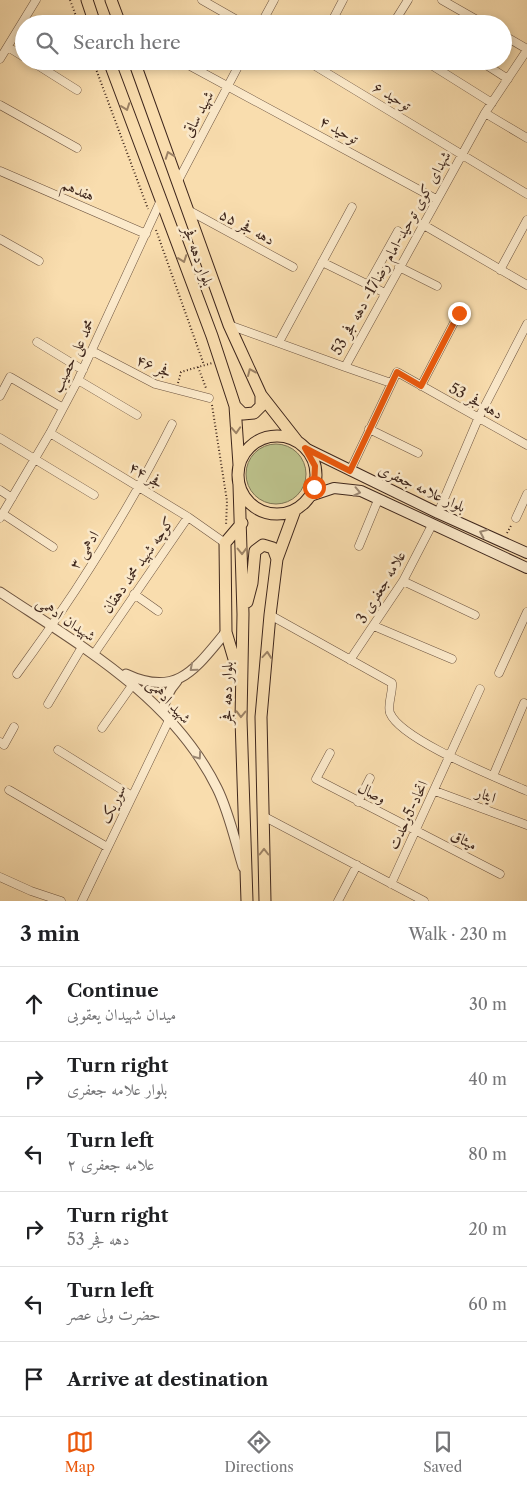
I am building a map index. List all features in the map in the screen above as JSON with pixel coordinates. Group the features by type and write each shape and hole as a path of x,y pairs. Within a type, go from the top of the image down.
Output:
{"main road":[{"path":"87,0 93,15"},
{"path":"111,0 117,15"},
{"name":"بلوار دهه فجر","path":"113,70 220,360 235,406 238,465"},
{"name":"بلوار دهه فجر","path":"137,70 229,324 261,395 301,445"},
{"path":"235,406 243,414 254,414 262,406 261,395"},
{"path":"277,436 301,445 312,456 316,471 314,487 310,496 295,510 285,513 265,512 248,502 239,485 238,465 249,447 267,437 277,436"},
{"name":"بلوار علامه جعفری","path":"301,445 350,471 527,553"},
{"name":"بلوار دهه فجر","path":"239,485 242,523 242,687 247,901"},
{"name":"بلوار علامه جعفری","path":"310,496 334,488 361,492 527,568"},
{"path":"265,901 262,717 270,615 277,559 295,510"},
{"path":"242,523 225,543 226,632 242,687"},
{"path":"243,614 252,583 255,551 263,545 273,548 277,559"}],"street":[{"path":"27,15 36,0"},
{"path":"202,0 228,15"},
{"path":"266,15 274,0"},
{"path":"335,15 342,0"},
{"path":"399,15 408,0"},
{"path":"442,0 468,15"},
{"path":"0,59 15,35"},
{"path":"512,40 527,49"},
{"path":"8,47 15,51"},
{"name":"شهدای کوی توحید-امام رضا17- دهه فجر 53","path":"229,324 345,367 436,199 492,103 527,49"},
{"path":"518,63 527,68"},
{"path":"45,70 77,90"},
{"name":"توحید ۴","path":"198,70 436,199"},
{"name":"شهید ساقی","path":"178,180 236,70"},
{"name":"توحید ۶","path":"322,70 527,194"},
{"path":"439,70 492,103"},
{"path":"494,70 508,79"},
{"path":"0,105 77,148"},
{"path":"486,113 527,138"},
{"name":"هفدهم","path":"0,171 146,234"},
{"name":"محمد علی حصیب","path":"1,516 35,460 78,380 161,200"},
{"path":"279,342 352,207"},
{"name":"دهه فجر ۵۵","path":"188,210 293,267"},
{"path":"500,270 527,220"},
{"path":"422,224 527,285"},
{"path":"368,285 398,231"},
{"path":"0,239 39,261"},
{"path":"322,262 385,293"},
{"path":"399,267 437,286"},
{"path":"421,386 459,313"},
{"path":"438,513 478,419 527,324"},
{"path":"37,342 83,370"},
{"name":"فجر ۴۶","path":"92,351 155,384 210,398"},
{"path":"345,367 391,383 350,471"},
{"name":"دهه فجر 53","path":"391,383 397,372 527,445"},
{"path":"0,396 10,377 63,408"},
{"path":"78,380 137,414"},
{"name":"ادهمی ۳","path":"17,674 52,627 140,488 172,424"},
{"path":"369,429 418,453"},
{"name":"فجر ۴۴","path":"50,433 188,517 225,543"},
{"path":"0,438 94,495"},
{"path":"0,490 12,498"},
{"path":"516,518 527,494"},
{"path":"359,546 378,500"},
{"path":"1,516 52,547"},
{"name":"کوچه شهید محمد دهقان","path":"94,654 188,517"},
{"name":"علامه جعفری 3","path":"350,660 403,581 432,525"},
{"path":"403,581 475,615"},
{"name":"شهیدان ادهمی","path":"0,592 117,670"},
{"path":"134,594 158,611"},
{"path":"499,673 527,612"},
{"path":"270,615 392,682 393,692 389,710 394,721 449,758 527,791"},
{"path":"374,626 452,659"},
{"name":"شهید ادهمی","path":"117,670 136,679 156,684 177,681 194,669 226,632"},
{"path":"48,704 82,647"},
{"name":"شهید ادهمی","path":"117,670 166,716 201,760 218,789 246,876"},
{"path":"166,716 164,701 169,690 177,681"},
{"path":"102,728 133,684"},
{"name":"اتحاد-5وحدت","path":"391,884 480,689"},
{"path":"493,776 524,703"},
{"name":"سوریک","path":"82,901 132,796 166,716"},
{"path":"0,742 4,745 14,727"},
{"path":"58,750 132,796"},
{"name":"وصال","path":"330,753 316,780 416,831"},
{"path":"358,802 370,778"},
{"path":"8,790 107,847"},
{"name":"ایثار","path":"435,791 527,825"},
{"path":"263,816 424,901"},
{"name":"میثاق","path":"416,831 500,874"},
{"path":"338,901 357,865"},
{"path":"0,877 31,891 61,901"}],"path":[{"path":"70,0 75,15"},
{"path":"177,390 181,372 220,360"},
{"path":"198,367 214,409 227,501 226,526"},
{"path":"502,542 516,518"}],"green space":[{"path":"276,444 293,449 301,457 306,474 301,491 293,499 276,504 259,499 251,491 246,474 251,457 259,449"}],"route":[{"path":"314,487 316,477 315,466 312,456 305,448 350,471 397,372 421,386 459,313"}]}
